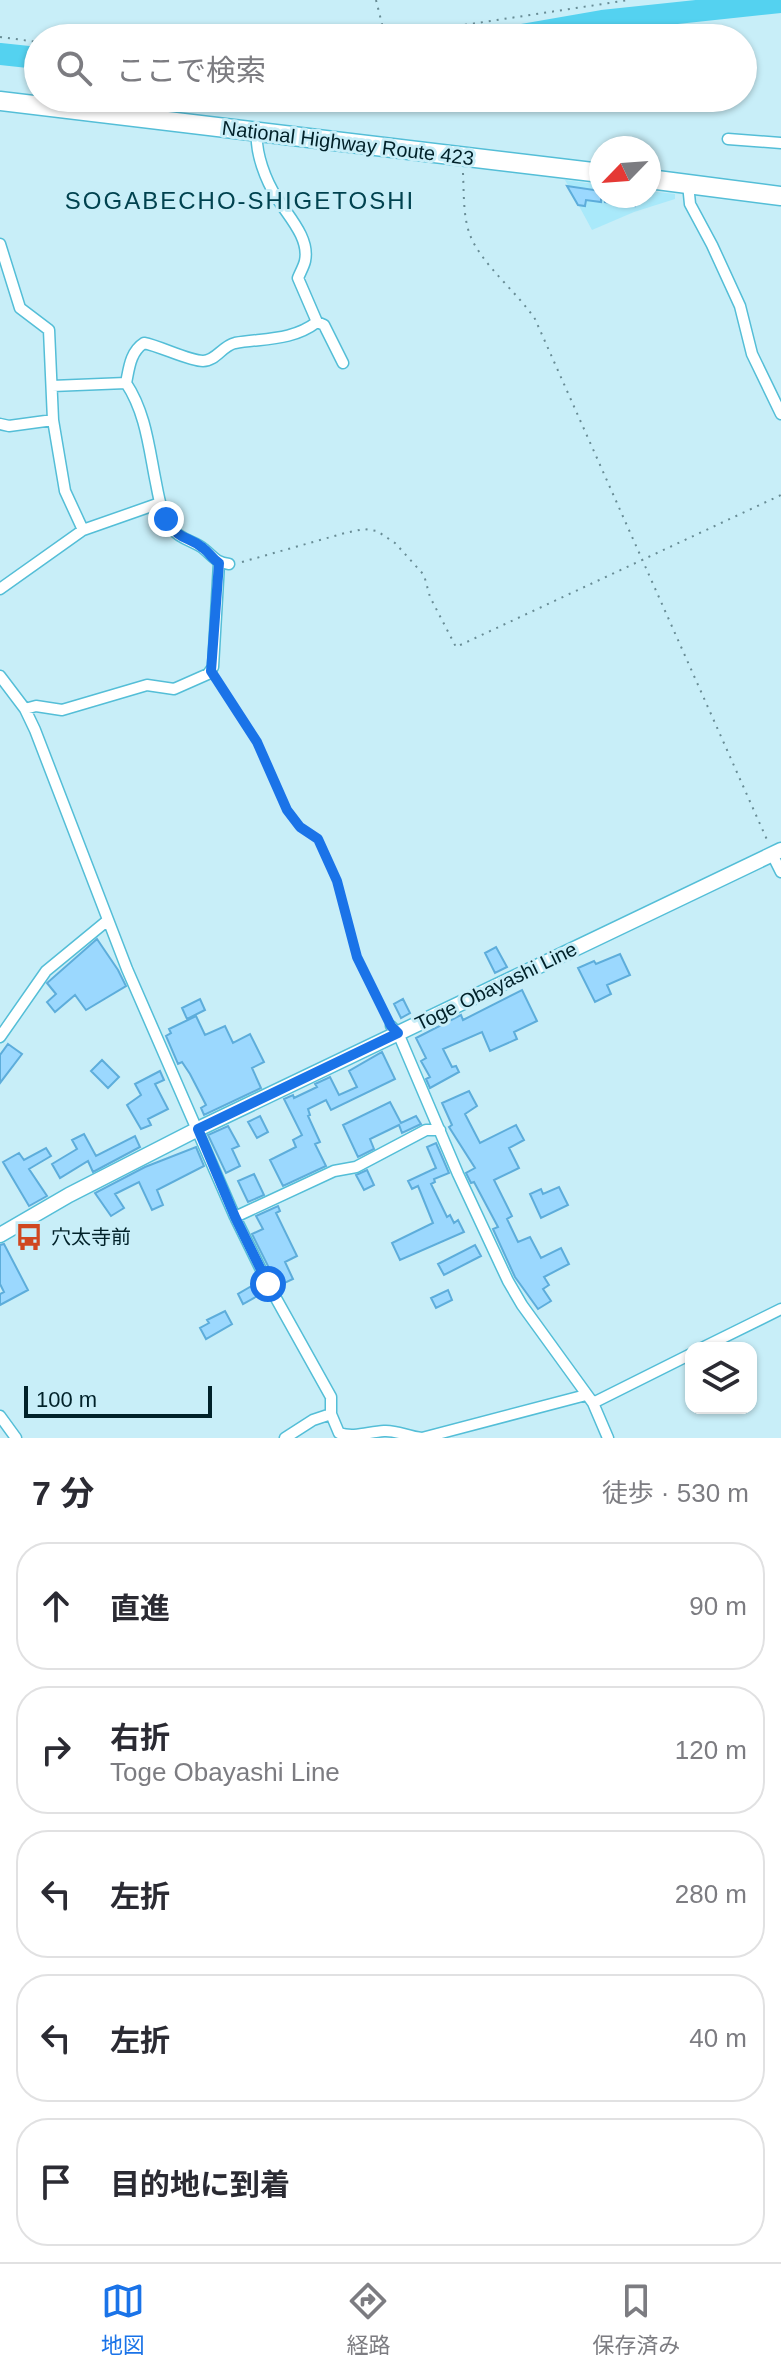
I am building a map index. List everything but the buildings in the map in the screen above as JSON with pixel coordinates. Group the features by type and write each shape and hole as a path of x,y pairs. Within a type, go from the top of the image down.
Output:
{"highway":[{"name":"National Highway Route 423","path":"0,101 24,104"},
{"name":"National Highway Route 423","path":"91,112 589,172"},
{"path":"661,181 781,196"}],"main road":[{"name":"Toge Obayashi Line","path":"0,1235 69,1195 394,1030 777,852"}],"street":[{"path":"257,132 255,145 275,195 297,227 303,242 306,259 298,278 317,322 324,325 343,363"},
{"path":"728,139 781,143"},
{"path":"688,184 690,204 740,306 752,354 781,414"},
{"path":"0,244 20,308 49,330 53,420 65,491 83,530"},
{"path":"25,709 36,706 62,710 147,685 174,689 211,671 224,563 172,530 160,503 143,417 137,399 126,383 131,359 139,346 144,343 203,361 233,343 289,336 306,331 317,322"},
{"path":"52,386 126,383"},
{"path":"0,424 9,426 53,420"},
{"path":"0,589 83,530 160,503"},
{"path":"0,676 25,709 65,802 108,920 235,1217 268,1284 331,1397 331,1414 339,1433 347,1438 394,1431 407,1437 422,1438 590,1399 685,1357"},
{"path":"777,852 781,872"},
{"path":"0,1037 46,971 108,920"},
{"path":"394,1030 508,1281 590,1399 608,1438"},
{"path":"235,1217 334,1171 356,1167 426,1130 440,1130"},
{"path":"714,1342 781,1309"},
{"path":"285,1438 313,1420 331,1414"},
{"path":"0,1416 16,1438"}],"path":[{"path":"376,0 382,24"},
{"path":"471,24 629,0"},
{"path":"0,37 24,40"},
{"path":"461,156 469,232 476,247 521,298 535,319 777,852"},
{"path":"224,563 364,529 377,531 395,543 424,575 430,597 456,647 781,495"},
{"path":"211,671 257,742 287,810 300,827 318,839 337,881 357,957 394,1030"}],"shaded area":[{"path":"565,180 589,183 589,208 647,208 634,212 592,230"},
{"path":"661,192 675,194 675,199 661,203"}],"waterway":[{"path":"585,24 781,2"},
{"path":"0,54 24,57"}],"place":[{"name":"穴太寺前","path":"29,1237"}],"district":[{"name":"SOGABECHO-SHIGETOSHI","path":"240,201"}],"route":[{"path":"166,519 172,530 185,540 203,547 219,563 211,671 257,742 287,810 300,827 318,839 337,881 357,957 391,1026 398,1033 198,1129 235,1217 268,1284"}]}
